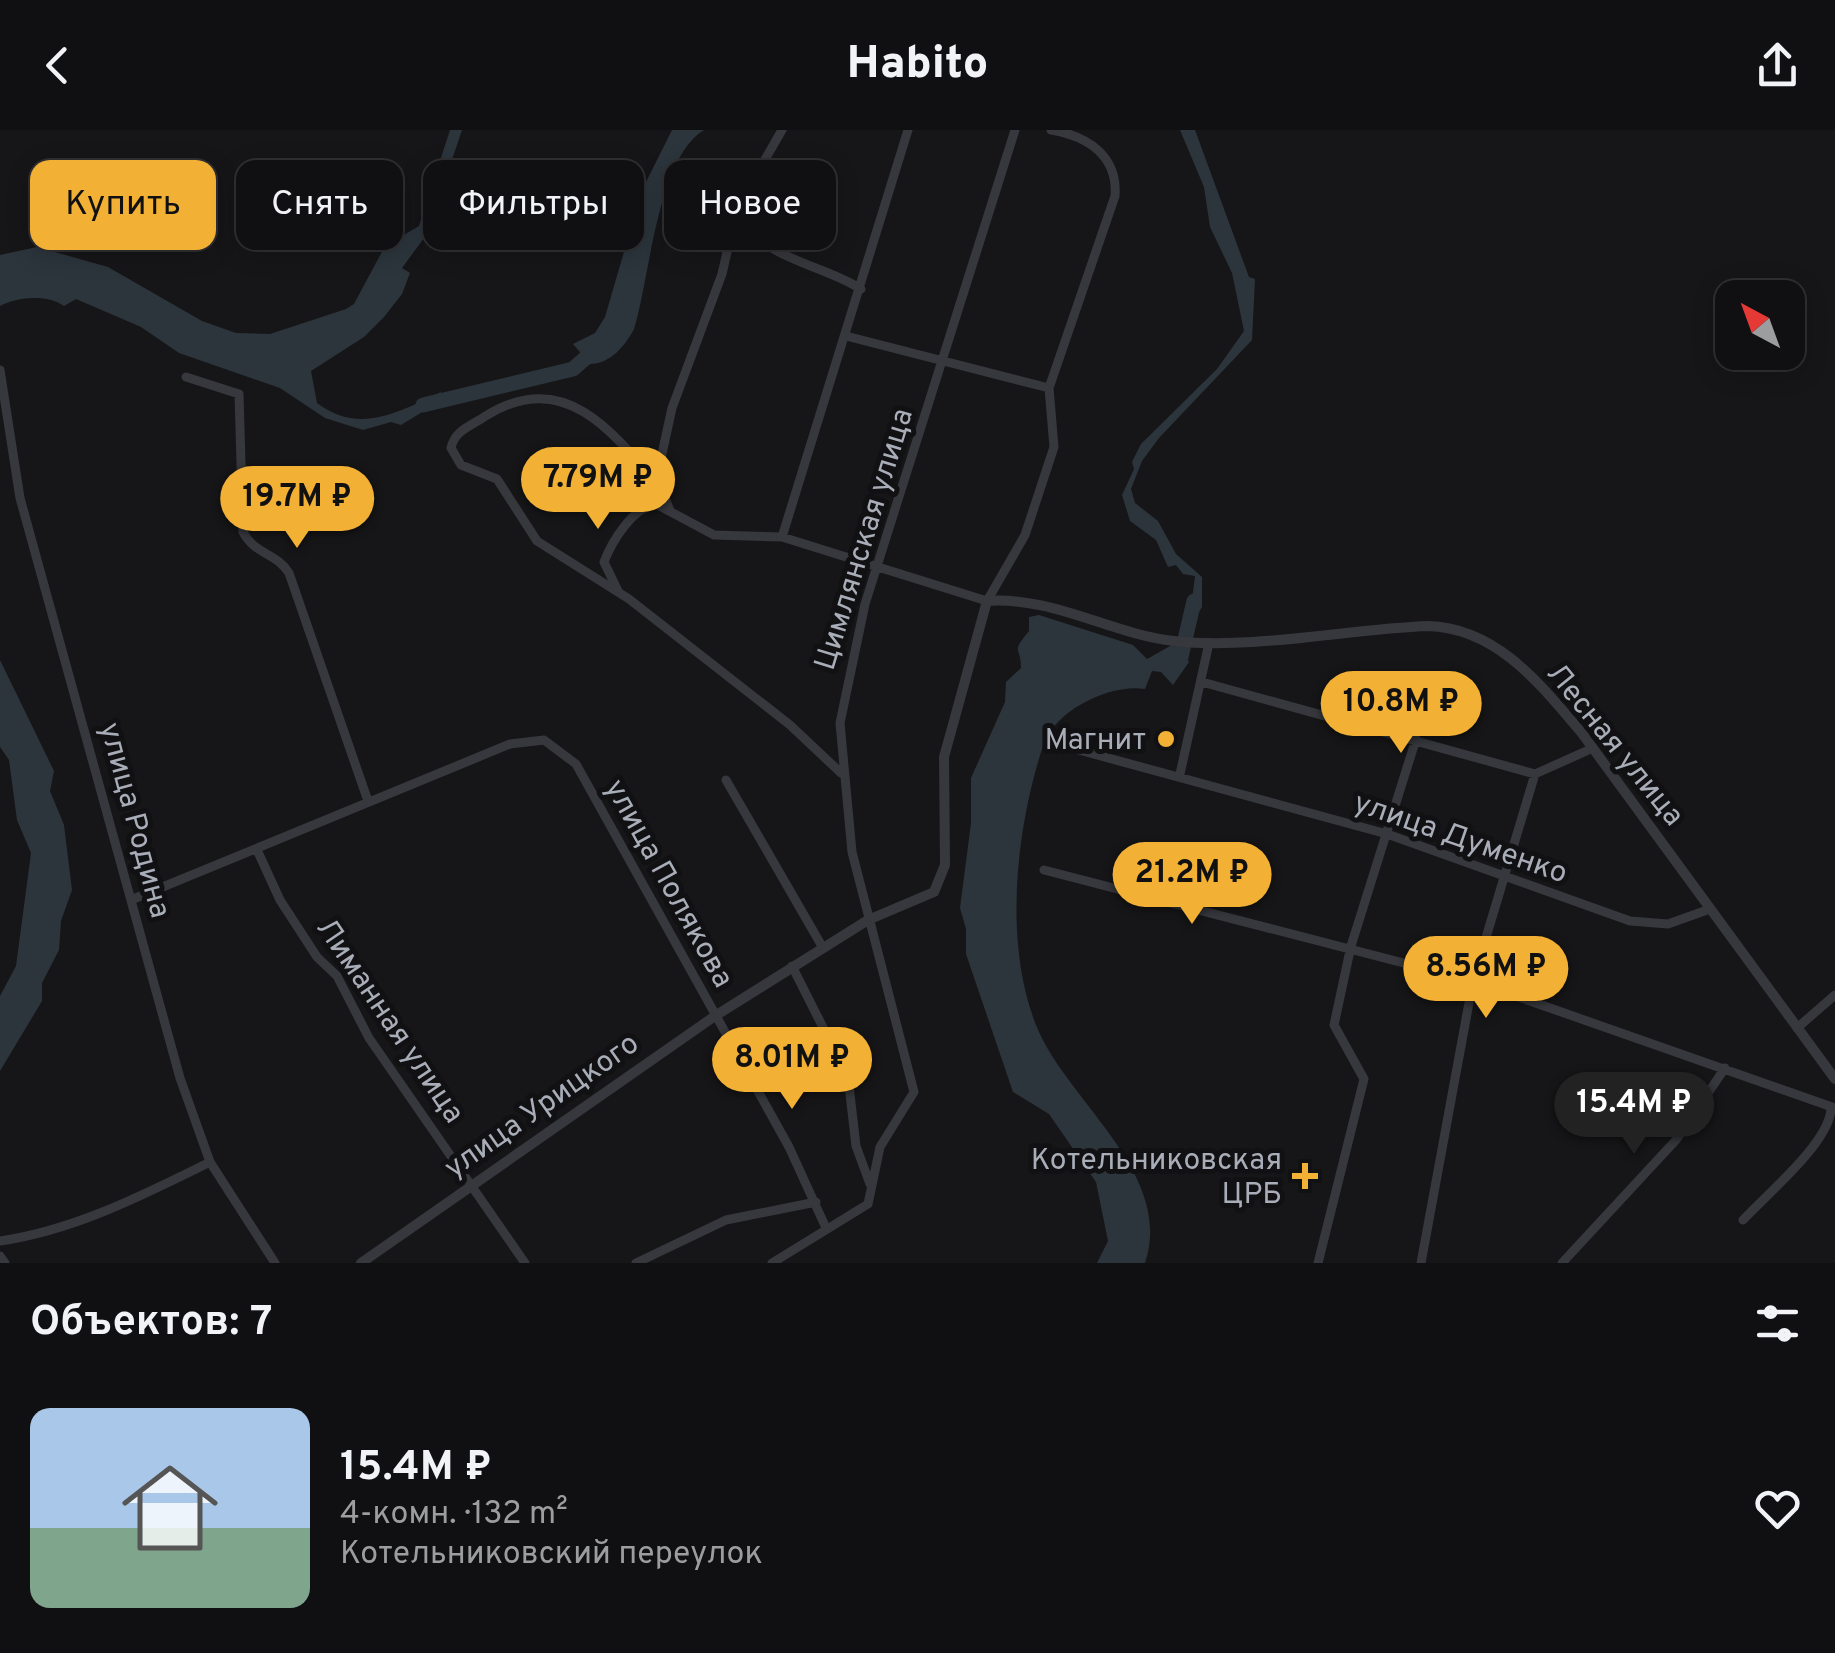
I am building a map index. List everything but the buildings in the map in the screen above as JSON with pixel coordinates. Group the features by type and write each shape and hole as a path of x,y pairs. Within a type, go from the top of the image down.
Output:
{"street":[{"path":"765,160 782,130"},
{"path":"782,537 908,130"},
{"name":"Цимлянская улица","path":"772,1263 826,1228 863,1210 880,1147 914,1092 868,920 842,774 844,692 865,604 880,568 1015,130"},
{"path":"618,591 604,562 648,505 671,512 714,535 782,537 988,601 1025,535 1054,447 1049,388 1115,196 1117,176 1106,156 1088,141 1051,130"},
{"path":"662,493 660,464 672,408 727,250"},
{"path":"776,250 860,289"},
{"path":"846,336 942,364 1049,388"},
{"name":"улица Родина","path":"0,370 20,498 180,1078 210,1162 274,1263"},
{"path":"186,377 239,394 243,532 252,546 280,560 289,573 368,801"},
{"path":"671,512 662,493 612,432 563,402 515,400 463,430 452,441 451,448 461,464 488,473 506,488 537,542 618,591 790,725 842,774"},
{"name":"Лесная улица","path":"988,601 1035,603 1119,630 1194,642 1411,627 1471,634 1501,651 1540,685 1593,748 1835,1078"},
{"name":"улица Урицкого","path":"361,1263 471,1182 792,966 868,920 930,895 943,877 944,757 988,601"},
{"path":"1180,774 1209,643"},
{"path":"1202,682 1535,774 1593,748"},
{"name":"улица Полякова","path":"131,900 526,738 554,746 576,764 816,1202 826,1228"},
{"path":"1318,1263 1364,1079 1334,1025 1350,946 1416,740"},
{"name":"улица Думенко","path":"1079,750 1180,774 1388,834 1630,921 1668,924 1710,908"},
{"path":"1421,1263 1473,981 1535,774"},
{"path":"726,780 823,948"},
{"name":"Лиманная улица","path":"256,850 280,900 317,957 337,976 369,1038 525,1263"},
{"path":"1044,870 1350,946 1473,981 1833,1109 1828,1125 1813,1146 1742,1220"},
{"path":"792,966 848,1078 856,1146 870,1184"},
{"path":"1797,1028 1835,996"},
{"path":"1562,1263 1676,1140 1725,1068"},
{"path":"0,1242 108,1211 210,1162"},
{"path":"636,1263 726,1220 816,1202"},
{"path":"0,1256 5,1263"}],"shaded area":[{"path":"450,130 462,130 452,160 440,160"},
{"path":"672,130 704,130 688,144 679,160 664,160 664,196 634,329 616,353 590,364 573,344 595,333 605,317 625,250 644,250 644,186"},
{"path":"1180,130 1195,130 1249,277 1255,279 1252,340 1159,438 1142,461 1131,489 1135,503 1158,521 1176,554 1202,577 1202,607 1195,619 1184,614 1185,608 1191,608 1195,576 1183,574 1176,565 1168,567 1156,540 1130,521 1122,495 1141,444 1217,369 1244,331 1232,273 1210,227 1204,187"},
{"path":"423,214 423,239 402,268 410,273 402,294 364,337 311,371 317,403 348,418 394,413 441,392 442,400 401,425 391,422 363,430 325,418 280,388 179,353 141,327 76,299 64,306 32,298 0,306 0,255 30,249 48,250 108,267 202,321 236,333 270,334 354,304 383,250 403,250 403,235 419,226"},
{"path":"1039,615 1133,645 1147,659 1172,645 1182,649 1189,662 1173,685 1161,672 1152,671 1145,689 1117,690 1086,701 1050,731 1026,810 1017,884 1019,958 1036,1025 1070,1082 1132,1168 1145,1199 1150,1230 1145,1263 1097,1263 1108,1241 1096,1182 1049,1114 1013,1092 966,954 966,929 960,908 971,823 971,778 1005,702 1006,682 1021,668 1018,647 1029,631 1029,617"},
{"path":"0,660 54,771 50,791 64,825 72,890 61,921 59,950 42,983 42,1001 0,1071 0,996 16,966 31,853 17,820 9,760 0,747"}],"waterway":[{"path":"423,405 573,369 598,347"},
{"path":"1181,657 1194,601"}],"place":[{"name":"Магнит","path":"1166,739"},
{"name":"Котельниковская ЦРБ","path":"1305,1176"}]}
